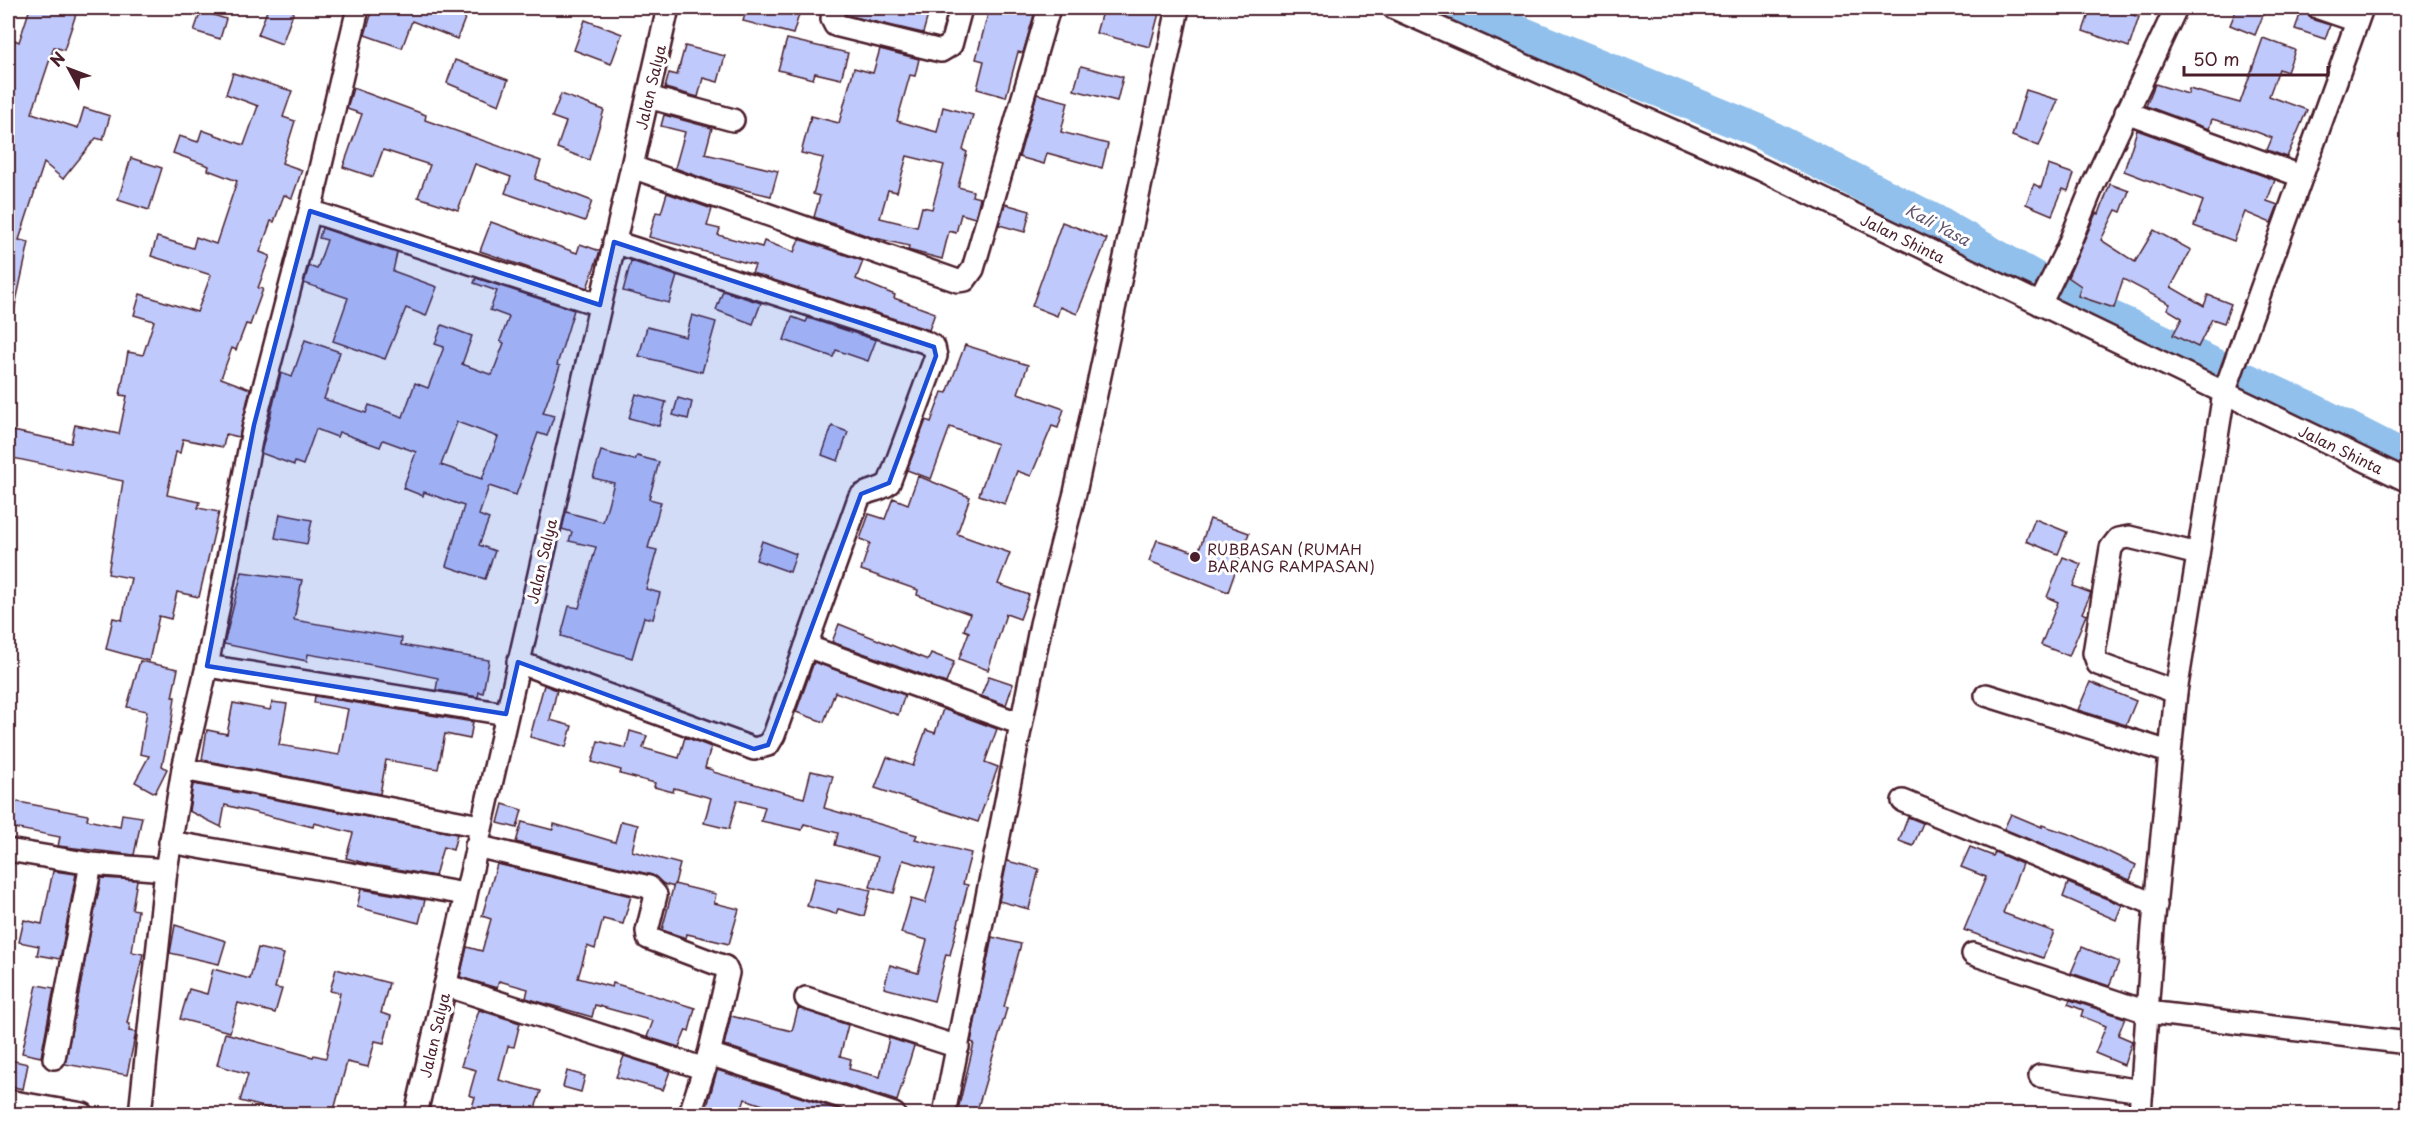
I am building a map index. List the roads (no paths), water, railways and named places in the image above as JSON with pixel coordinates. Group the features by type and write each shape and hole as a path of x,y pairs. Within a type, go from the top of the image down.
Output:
{"street":[{"path":"140,1114 166,870 183,769 207,666 254,424 310,211 358,8"},
{"name":"Jalan Salya","path":"416,1114 668,8"},
{"path":"834,8 832,19 835,25 941,51 951,45 961,8"},
{"path":"632,166 958,281 965,280 973,269 1049,8"},
{"path":"944,1114 1041,624 1075,493 1178,8"},
{"name":"Jalan Shinta","path":"1394,8 2044,294 2228,382 2408,481"},
{"path":"2044,294 2126,112 2176,8"},
{"path":"2140,1114 2169,752 2176,692 2228,382 2359,14 2319,8"},
{"path":"648,97 733,120"},
{"path":"2126,112 2301,176"},
{"path":"310,211 600,305"},
{"path":"518,662 754,748 763,748 774,735 859,498 863,493 884,488 889,483 936,351 925,342 614,242"},
{"path":"2176,692 2098,664 2094,653 2112,548 2118,539 2129,537 2198,554"},
{"path":"806,646 1021,724"},
{"path":"207,666 506,714"},
{"path":"1986,695 2169,752"},
{"path":"183,769 478,836 653,889 656,895 647,931 648,938 715,962 724,967 728,973 707,1062 690,1114"},
{"path":"1903,801 2156,905"},
{"path":"170,842 465,894"},
{"path":"8,850 91,864 166,870"},
{"path":"54,1058 91,864"},
{"path":"1973,954 2147,1012 2408,1043"},
{"path":"445,985 894,1114"},
{"path":"806,998 958,1047"},
{"path":"2040,1076 2142,1091"},
{"path":"8,1101 83,1114"}],"waterway":[{"name":"Kali Yasa","path":"1460,8 1754,129 1936,222 2079,303 2308,408 2408,459"}],"place":[{"name":"RUBBASAN (RUMAH BARANG RAMPASAN)","path":"1195,557"}]}
